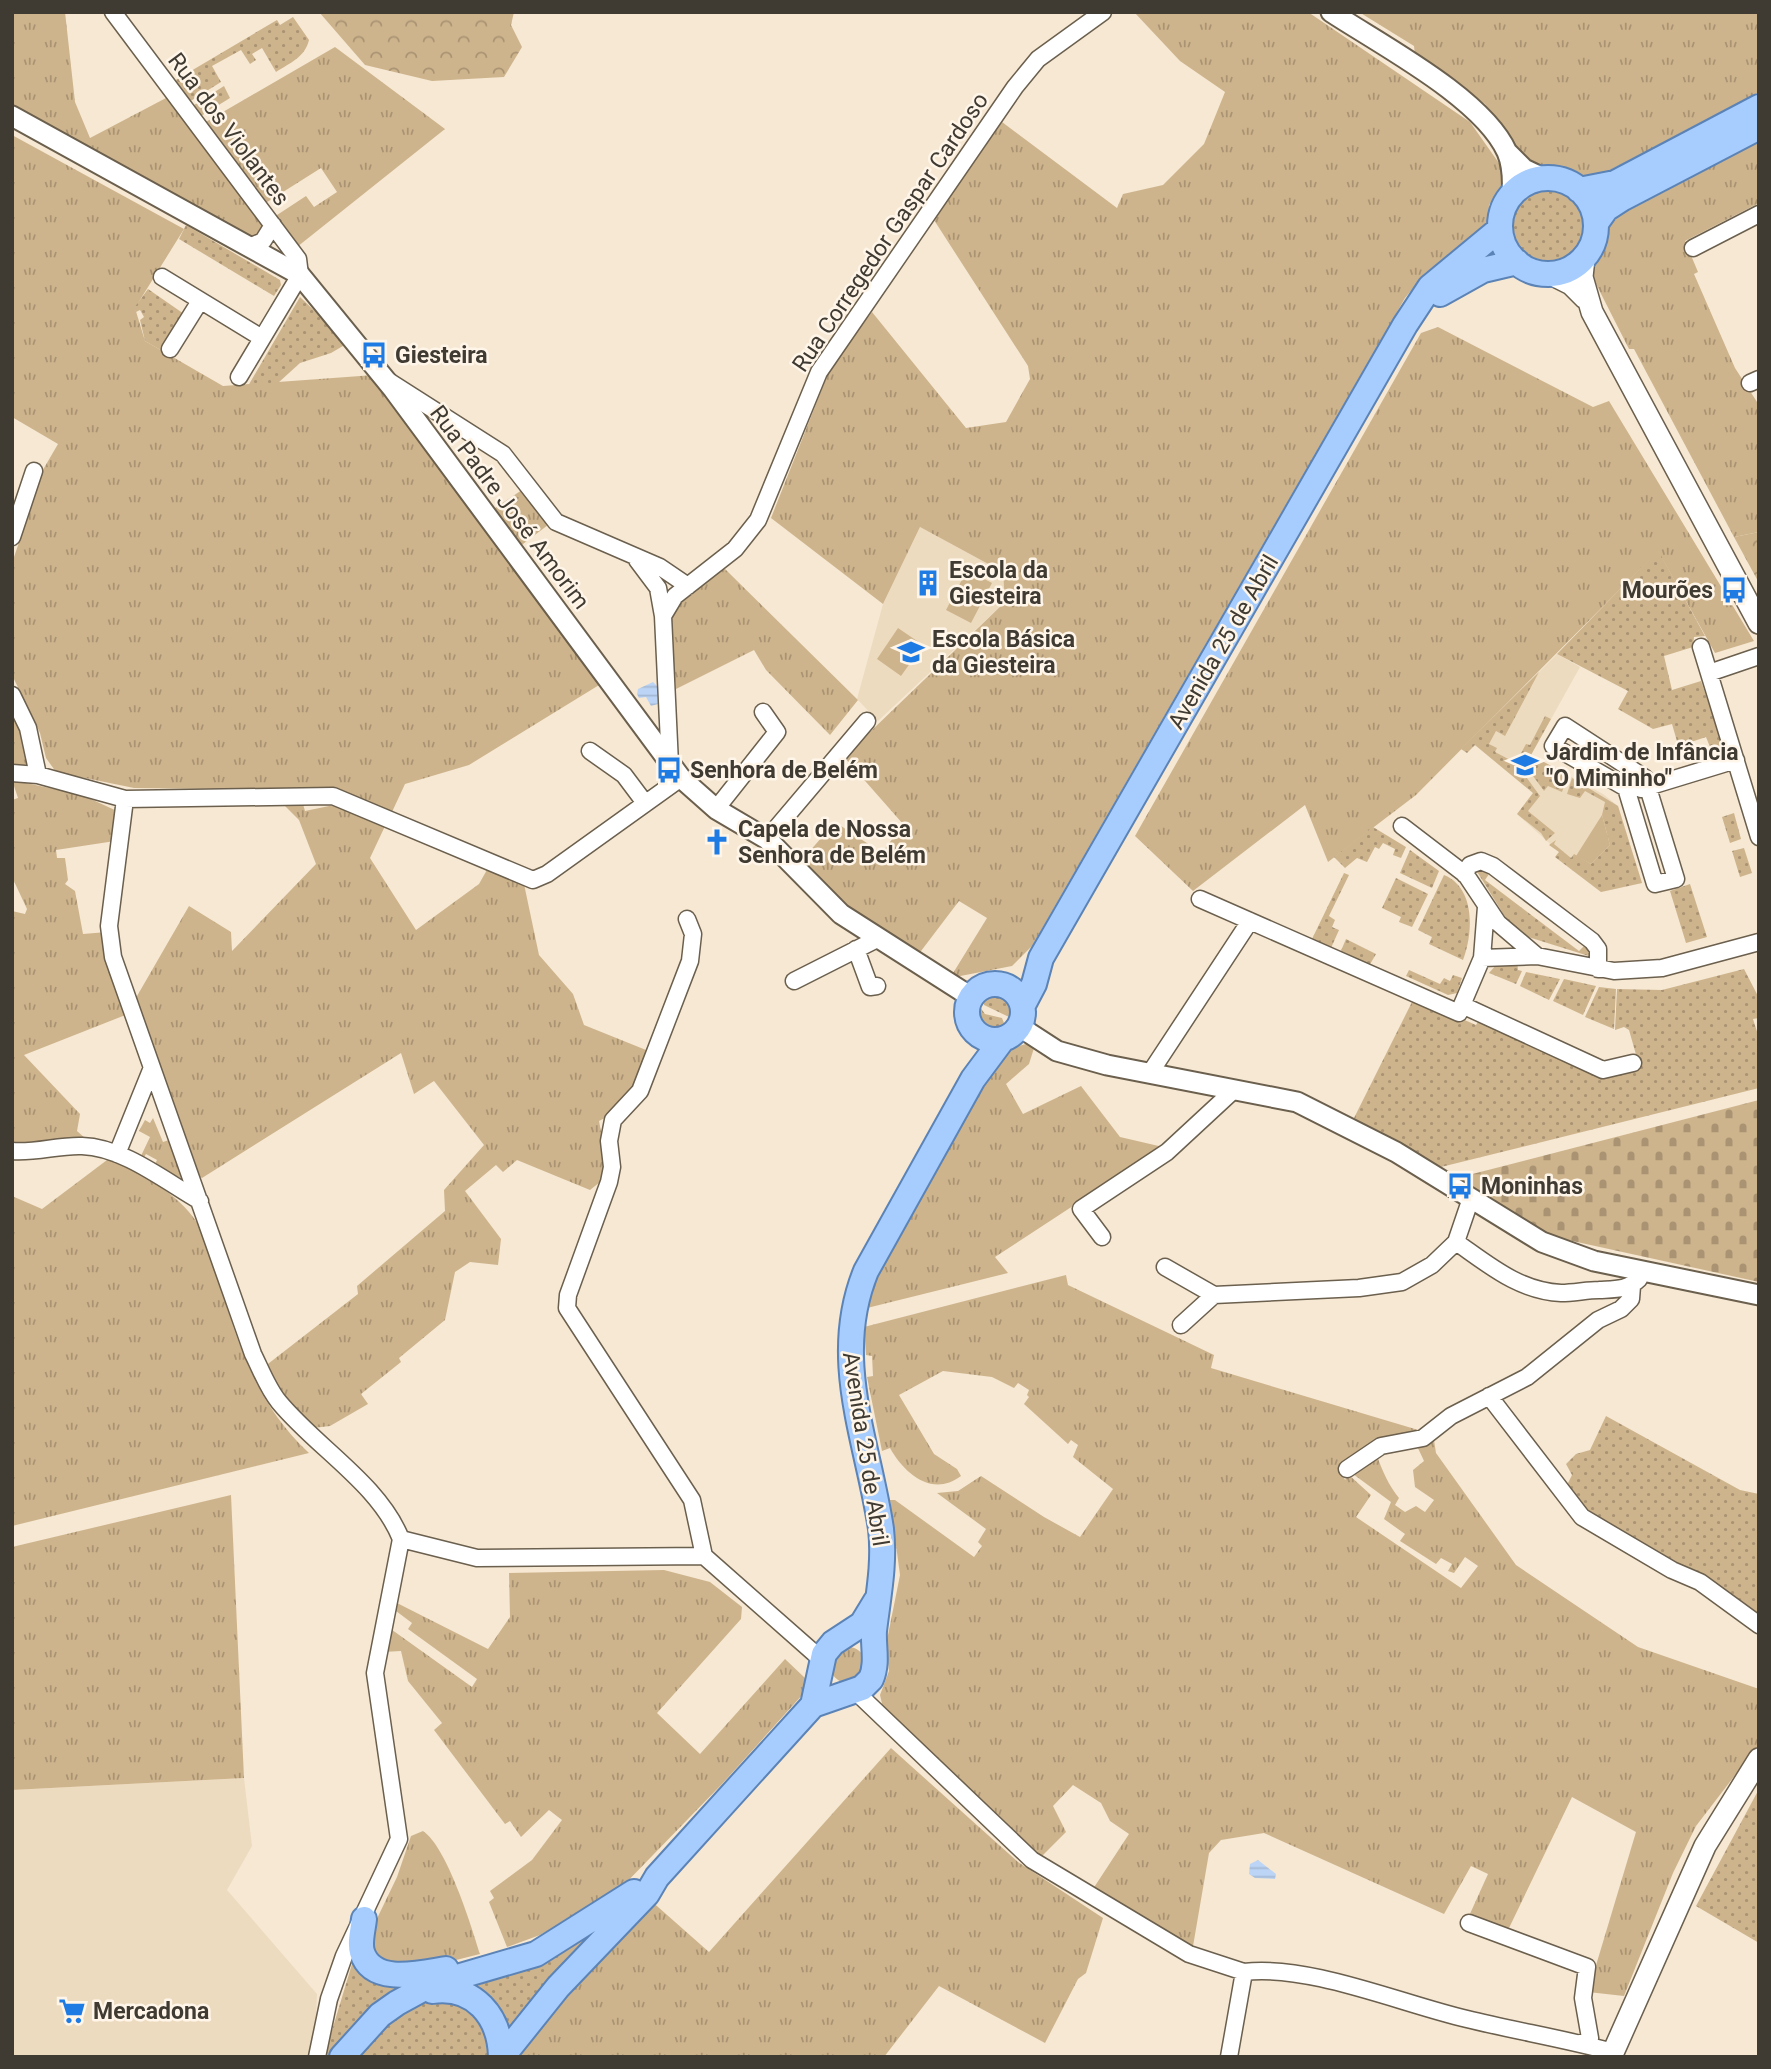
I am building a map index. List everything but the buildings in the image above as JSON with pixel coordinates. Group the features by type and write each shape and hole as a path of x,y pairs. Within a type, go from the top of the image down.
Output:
{"main road":[{"path":"1579,190 1615,183 1759,107"},
{"path":"1551,274 1563,272 1584,258 1591,248 1596,223 1606,209 1759,127"},
{"path":"1596,223 1588,200 1579,190 1569,183 1545,178 1521,187 1512,195 1501,217 1500,229 1503,242 1517,262 1527,269 1551,274 1571,284 1585,298 1759,623"},
{"name":"Avenida 25 de Abril","path":"861,1680 883,1571 881,1531 852,1382 850,1322 866,1271 973,1079 1015,1024 1034,984 1041,958 1405,326 1430,287 1500,229"},
{"path":"1584,258 1581,276 1585,298"},
{"name":"Avenida 25 de Abril","path":"1405,326 1441,294 1467,278 1483,270 1517,262"},
{"name":"Avenida 25 de Abril","path":"1000,984 1022,974 1041,958"},
{"path":"972,1029 986,1039 1015,1024 1014,991 1000,984 983,986 971,997 967,1013 972,1029 973,1079"},
{"name":"Avenida 25 de Abril","path":"830,1653 862,1623 879,1597"},
{"path":"813,1705 830,1653 859,1640 866,1645 861,1680"},
{"path":"830,1653 830,1685 861,1680"},
{"path":"502,2057 558,1987 647,1894 657,1877 813,1705 861,1680"},
{"path":"1612,2054 1705,1846 1759,1759"},
{"path":"342,2057 380,2015 414,1994 430,1985 536,1954 541,1948 611,1909 657,1877"},
{"path":"364,1919 362,1953 382,1973 400,1976 491,1961 532,1947 541,1948"},
{"path":"414,1994 455,1990 477,2000 495,2024 502,2057"}],"street":[{"name":"Rua dos Violantes","path":"113,12 298,259 300,275"},
{"name":"Rua Corregedor Gaspar Cardoso","path":"663,616 684,589 736,549 758,520 819,372 1015,87 1038,59 1103,12"},
{"path":"1331,12 1469,104 1494,130 1508,153 1524,169 1545,178"},
{"path":"12,116 300,275 239,377"},
{"path":"1508,153 1513,176 1512,195"},
{"path":"1693,248 1759,214"},
{"path":"249,247 263,241 273,225"},
{"name":"Rua Padre José Amorim","path":"300,275 385,379 421,416 676,771 716,808 767,839 841,914 971,997"},
{"path":"162,277 262,338"},
{"path":"170,349 200,301"},
{"path":"421,416 453,424 503,454 556,522 638,561 660,567 684,589"},
{"path":"12,537 34,471"},
{"path":"12,773 38,775 125,799 333,796 533,880 547,874 645,803 676,771 663,616 658,588 638,561"},
{"path":"1701,647 1759,838"},
{"path":"1709,673 1759,656"},
{"path":"12,695 28,728 38,775"},
{"path":"716,808 777,732 763,712"},
{"path":"767,839 867,721"},
{"path":"1565,726 1645,778 1649,787 1676,879 1655,884 1626,789 1553,746 1565,726"},
{"path":"590,751 624,775 645,803"},
{"path":"1628,793 1737,760"},
{"path":"125,799 109,926 111,945 151,1070 253,1354 278,1401 328,1454 383,1503 401,1539 375,1673 399,1839 364,1919 344,1956 333,1988 317,2057"},
{"path":"1402,826 1464,874 1486,907 1515,940 1536,956"},
{"path":"1464,874 1470,865 1480,861 1493,866 1592,941 1598,949 1598,969"},
{"path":"1200,899 1459,1013 1482,958 1486,907"},
{"path":"687,919 693,934 690,961 640,1091 614,1120 609,1141 612,1167 568,1295 570,1314 692,1500 704,1556 786,1629 830,1653"},
{"path":"1150,1073 1251,921"},
{"path":"794,981 879,938"},
{"path":"1482,958 1536,956 1598,969 1662,968 1759,942"},
{"path":"856,949 870,987 877,986"},
{"path":"1462,1004 1603,1070 1633,1063"},
{"path":"1015,1024 1057,1051 1150,1073 1297,1102 1396,1152 1542,1242 1638,1279 1759,1296"},
{"path":"117,1154 151,1070"},
{"path":"1102,1237 1081,1209 1167,1152 1234,1090"},
{"path":"12,1151 31,1153 65,1146 106,1148 200,1201"},
{"path":"1165,1267 1214,1295 1359,1288 1402,1282 1432,1265 1456,1242 1471,1198"},
{"path":"1456,1242 1502,1275 1543,1290 1562,1293 1638,1279"},
{"path":"1347,1469 1381,1446 1423,1438 1451,1416 1547,1365 1598,1320 1621,1308 1632,1298 1638,1279"},
{"path":"1181,1325 1214,1295"},
{"path":"1489,1396 1582,1517 1672,1570 1700,1582 1759,1625"},
{"path":"401,1539 477,1558 704,1556"},
{"path":"861,1680 875,1708 1032,1860 1189,1954 1244,1972 1264,1970 1316,1979 1467,2019 1582,2043 1612,2054"},
{"path":"1469,1923 1587,1967 1583,1998 1590,2038 1582,2043"},
{"path":"1229,2057 1244,1972"}],"shaded area":[{"name":"Escola Básica da Giesteira","path":"920,527 1003,572 1005,602 878,721 857,699 883,604"},
{"name":"Jardim de Infância \"O Miminho\"","path":"1557,654 1580,667 1531,755 1603,794 1618,806 1642,883 1601,892 1555,857 1559,852 1517,814 1533,793 1470,741"},
{"path":"244,1778 252,1846 227,1890 317,1994 314,2057 12,2057 12,1790"}],"green space":[{"path":"12,12 65,12 75,102 90,138 166,98 264,228 262,233 250,240 12,108"},
{"path":"319,12 514,12 511,25 522,47 504,77 432,81 365,65"},
{"path":"1134,12 1308,12 1470,122 1501,166 1504,183 1489,205 1487,229 1425,273 1405,298 1032,946 1012,966 950,978 987,918 959,901 918,955 842,910 802,860 835,822 882,853 903,824 844,757 1005,602 1003,572 920,527 883,604 771,518 831,366 872,312 966,428 1006,422 1030,379 1028,366 934,220 1002,122 1117,208 1123,194 1163,185 1204,144 1225,92 1180,61"},
{"path":"1359,12 1759,12 1759,92 1597,177 1588,178 1528,161 1485,104 1415,56 1414,46"},
{"path":"293,17 309,40 300,55 276,72 262,48 252,54 256,60 250,64 241,50 212,66 221,82 189,102 174,81 277,20 280,25"},
{"path":"335,47 445,129 297,247 274,217 306,196 314,207 337,192 321,168 264,204 204,123"},
{"path":"224,86 230,98 201,116 194,105"},
{"path":"12,135 184,229 135,308 145,341 223,386 374,375 604,682 469,765 405,784 392,812 339,790 134,788 56,772 46,758 40,733 12,675 12,563 44,468 58,444 12,417"},
{"path":"1759,142 1759,203 1685,241 1698,272 1694,274 1735,368 1759,405 1759,532 1734,537 1634,349 1629,349 1593,278 1595,261 1611,224 1618,216"},
{"path":"1541,185 1555,185 1569,191 1580,202 1586,223 1583,238 1575,250 1555,261 1541,261 1527,255 1516,244 1510,230 1510,216 1516,202 1527,191"},
{"path":"186,225 280,280 281,285 274,296 179,239"},
{"path":"148,289 187,316 164,352 145,341 140,320 144,317 140,310 136,312 134,308"},
{"path":"300,297 348,343 331,353 300,363 278,383 248,386"},
{"path":"1438,327 1593,407 1609,401 1754,641 1715,653 1658,551 1416,795 1328,862 1305,805 1193,891 1135,836 1421,333"},
{"path":"522,490 548,525 519,547 492,510"},
{"path":"1759,532 1759,583 1734,537"},
{"path":"1658,550 1705,636 1694,637 1693,647 1664,656 1672,690 1701,681 1722,741 1722,748 1718,752 1715,746 1710,747 1706,737 1691,742 1694,752 1681,755 1672,724 1653,729 1618,709 1628,691 1557,654"},
{"path":"724,568 858,700 830,735 766,670 754,650 676,689 669,618 681,603"},
{"path":"967,570 992,583 971,623 946,610"},
{"path":"898,628 923,645 901,676 877,659"},
{"path":"1539,672 1505,736 1496,731 1489,744 1497,748 1495,752 1516,763 1540,796 1528,811 1555,833 1546,841 1541,833 1517,814 1533,793 1475,745 1467,753 1461,749"},
{"path":"12,711 25,746 25,767 12,765"},
{"path":"1545,716 1551,719 1531,755 1568,775 1562,792 1548,786 1544,791 1519,757 1526,744 1530,745"},
{"path":"1572,778 1618,806 1642,883 1601,892 1555,857 1559,852 1549,845 1556,840 1554,844 1571,858 1574,854 1591,864 1610,845 1602,815 1605,802 1585,791 1580,798 1567,794"},
{"path":"12,780 82,795 117,811 115,841 56,850 57,858 65,858 68,880 65,884 75,891 83,934 107,932 128,1014 24,1055 80,1114 77,1131 86,1139 12,1147 12,911 25,914 27,909 12,877 12,800 18,798"},
{"path":"282,803 303,804 305,811 334,805 386,824 370,858 416,930 479,884 488,868 524,884 539,955 573,994 584,1025 651,1052 637,1082 624,1100 609,1116 599,1121 605,1152 605,1178 590,1190 517,1160 503,1172 496,1165 465,1191 501,1239 498,1265 470,1262 455,1272 445,1320 399,1358 401,1362 361,1394 368,1404 330,1426 313,1428 285,1400 264,1367 358,1294 357,1286 445,1211 444,1190 484,1145 434,1081 414,1094 401,1053 202,1178 195,1174 133,1003 189,906 231,932 232,951 316,864 299,820"},
{"path":"1734,813 1741,839 1730,843 1722,817"},
{"path":"1602,815 1610,845 1591,864 1576,856"},
{"path":"1373,827 1406,847 1401,858 1393,855 1395,849 1383,843 1379,849 1375,847 1367,862 1357,858 1345,868 1334,857"},
{"path":"1744,848 1752,873 1740,877 1732,851"},
{"path":"1410,850 1439,871 1432,888 1400,873"},
{"path":"1481,868 1489,874 1485,880 1579,951 1585,945 1594,953 1592,957 1525,936 1509,923 1476,870"},
{"path":"1344,873 1349,875 1329,916 1335,920 1332,927 1339,930 1331,948 1312,939"},
{"path":"1444,875 1462,890 1467,901 1470,925 1463,960 1429,944 1432,937 1418,930"},
{"path":"1396,878 1428,894 1412,927 1399,922 1401,917 1382,908"},
{"path":"1690,884 1707,937 1686,943 1670,891"},
{"path":"1346,939 1376,954 1369,966 1340,953"},
{"path":"1517,961 1518,970 1522,971 1516,984 1489,973 1497,964"},
{"path":"1744,969 1759,998 1759,1018 1753,1019 1759,1038 1759,1088 1441,1167 1353,1120 1414,998 1476,1025 1481,1017 1604,1075 1637,1058 1629,1030 1624,1027 1615,1030 1617,989 1662,990"},
{"path":"1409,970 1440,984 1444,978 1450,981 1453,975 1462,978 1457,993 1448,995 1406,976"},
{"path":"1526,972 1560,979 1549,1000 1520,986"},
{"path":"1564,979 1596,986 1583,1015 1553,1001"},
{"path":"1599,987 1616,989 1614,1029 1585,1017"},
{"path":"991,993 1003,995 1012,1004 1011,1023 1009,1017 984,1005 982,998"},
{"path":"977,1003 985,1014 1002,1018 1006,1028 991,1033 983,1027 976,1017"},
{"path":"1026,1044 1034,1048 1029,1064 1006,1084 1023,1114 1081,1086 1120,1137 1163,1147 995,1257 1008,1273 863,1309 874,1276 996,1064 1011,1048"},
{"path":"1759,1100 1759,1282 1536,1233 1453,1179"},
{"path":"153,1118 163,1142 169,1140 186,1180 154,1166 157,1160 146,1154 143,1159 140,1158 150,1137 139,1131 145,1120 150,1123"},
{"path":"111,1157 163,1188 185,1207 203,1232 232,1322 254,1377 268,1404 286,1429 309,1453 12,1526 12,1196 42,1209"},
{"path":"1066,1275 1068,1285 1214,1355 1211,1368 1425,1432 1340,1468 1345,1480 1349,1475 1371,1495 1356,1517 1461,1588 1478,1566 1465,1557 1454,1573 1448,1571 1452,1564 1441,1558 1436,1564 1400,1541 1405,1534 1384,1519 1391,1502 1353,1474 1377,1456 1386,1478 1399,1498 1395,1505 1405,1512 1416,1506 1425,1512 1434,1500 1415,1487 1413,1470 1424,1461 1417,1446 1434,1440 1436,1453 1516,1565 1638,1647 1759,1689 1759,1744 1696,1826 1673,1873 1624,1996 1588,1992 1636,1832 1572,1797 1509,1928 1469,1916 1488,1874 1471,1866 1444,1914 1264,1833 1221,1840 1209,1853 1192,1952 1091,1892 1129,1834 1110,1821 1101,1803 1073,1785 1053,1806 1066,1832 1038,1860 884,1712 880,1695 889,1671 886,1645 900,1575 890,1500 895,1500 974,1557 982,1546 978,1542 986,1529 937,1493 958,1491 981,1476 1080,1537 1113,1489 1073,1457 1078,1445 1071,1440 1068,1444 1024,1404 1029,1397 1029,1390 1018,1383 1014,1388 992,1377 943,1371 899,1395 934,1454 957,1469 961,1476 940,1484 920,1480 903,1466 890,1448 882,1451 867,1377 873,1376 872,1356 866,1355 864,1327"},
{"path":"1606,1416 1740,1490 1759,1494 1759,1617 1693,1572 1586,1509 1567,1485 1572,1475 1566,1464 1576,1454 1590,1450"},
{"path":"231,1495 244,1778 12,1790 12,1547"},
{"path":"664,1570 710,1582 742,1607 741,1619 657,1713 700,1754 785,1659 805,1678 804,1693 722,1784 619,1890 540,1935 507,1947 489,1902 494,1898 490,1891 532,1860 562,1820 549,1810 521,1837 510,1821 505,1824 434,1730 442,1723 408,1681 401,1651 383,1652 388,1627 472,1687 477,1679 408,1629 412,1623 392,1608 395,1602 488,1649 510,1617 509,1573"},
{"path":"848,1647 861,1652 866,1665 861,1678 848,1683 835,1678 830,1665 835,1652"},
{"path":"891,1748 1018,1862 1103,1918 1086,1973 1078,1979 1045,2043 939,1986 884,2057 513,2057 649,1899 709,1952"},
{"path":"1759,1789 1759,1943 1696,1906"},
{"path":"423,1831 441,1853 449,1869 480,1954 452,1961 392,1968 373,1954 371,1931 397,1877 411,1836"},
{"path":"601,1931 507,2037 474,1987 542,1961"},
{"path":"352,1964 376,1983 411,1986 334,2057 324,2057"},
{"path":"456,1995 488,2025 492,2057 351,2057 365,2038 415,2000"}],"water":[{"path":"653,682 657,686 658,704 651,706 646,697 639,698 637,694 638,689"},
{"path":"1258,1860 1276,1874 1275,1879 1255,1878 1249,1874 1250,1864"}],"place":[{"name":"Giesteira","path":"374,355"},
{"name":"Escola da Giesteira","path":"928,583"},
{"name":"Mourões","path":"1734,590"},
{"name":"Escola Básica da Giesteira","path":"911,652"},
{"name":"Jardim de Infância \"O Miminho\"","path":"1525,765"},
{"name":"Senhora de Belém","path":"669,770"},
{"name":"Capela de Nossa Senhora de Belém","path":"717,842"},
{"name":"Moninhas","path":"1460,1186"},
{"name":"Mercadona","path":"72,2011"}]}
